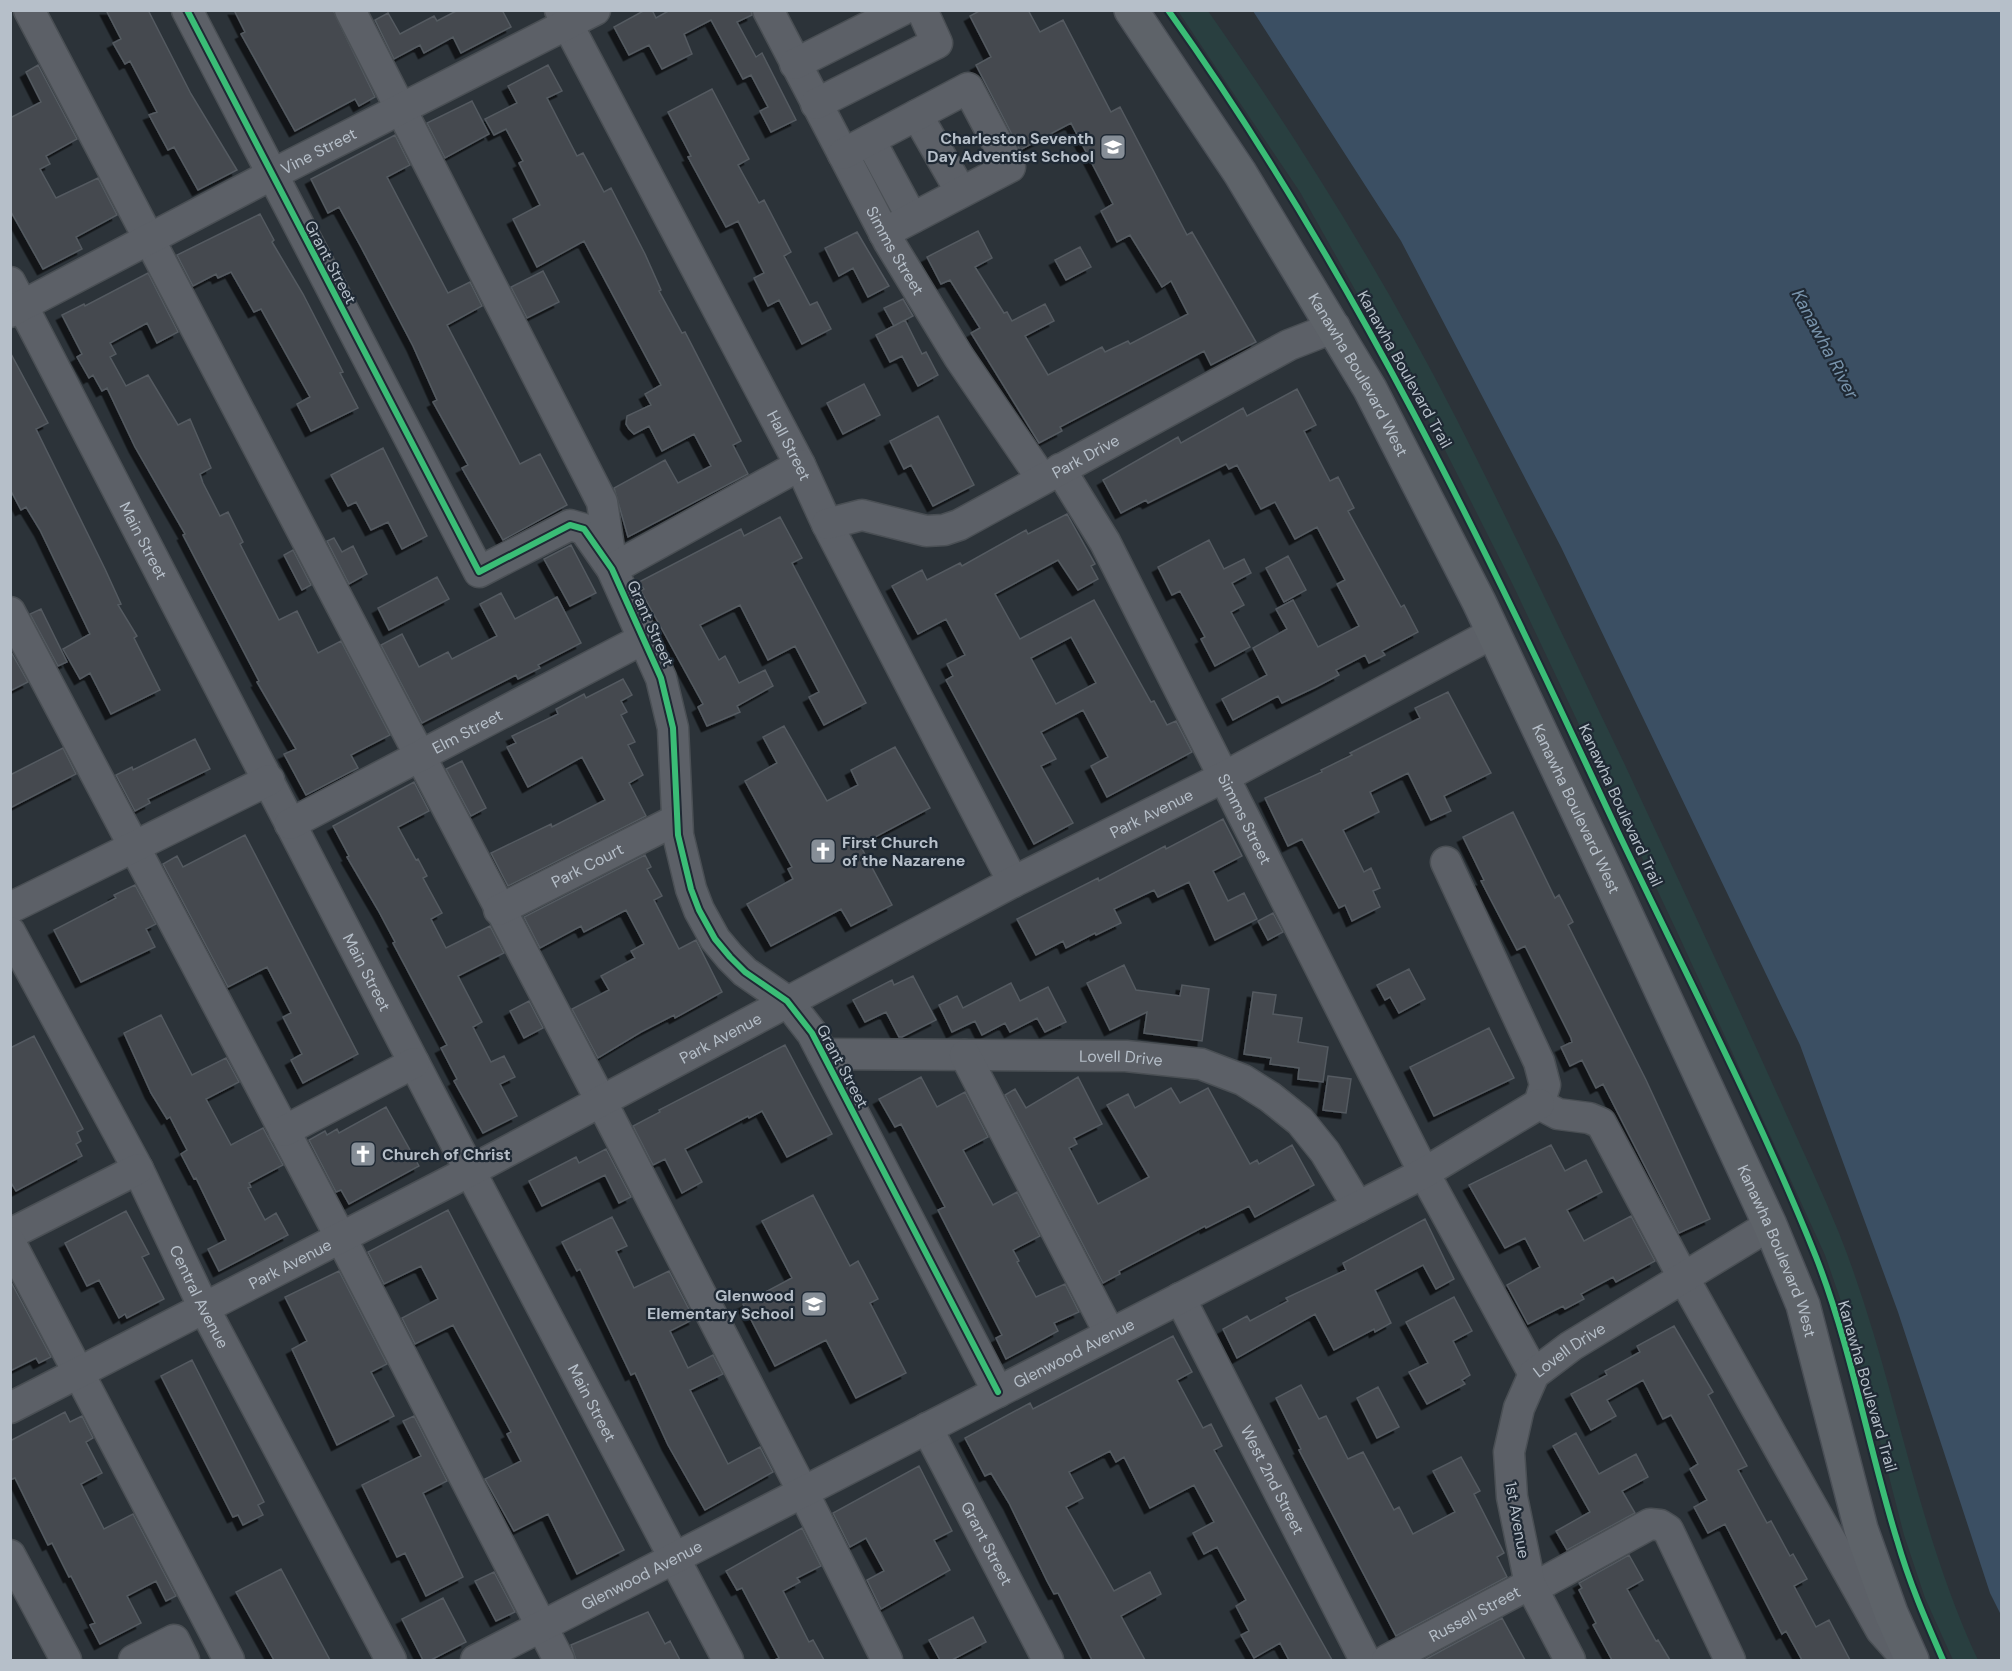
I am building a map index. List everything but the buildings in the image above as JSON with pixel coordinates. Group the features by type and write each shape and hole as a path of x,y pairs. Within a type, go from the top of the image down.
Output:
{"main road":[{"name":"Kanawha Boulevard West","path":"1131,10 1240,173 1335,327 1375,400 1493,633 1770,1225 1803,1305 1861,1528 1910,1660"}],"street":[{"path":"29,10 418,757 601,1101 803,1492 886,1660"},
{"name":"Grant Street","path":"187,10 479,572 570,525 584,528 612,569 669,703 675,756 676,820 691,889 705,923 730,957 745,972 787,1001 812,1033 998,1392"},
{"path":"350,10 602,502 612,569 800,465"},
{"name":"Vine Street","path":"15,300 149,239 400,110 564,18 596,10"},
{"name":"Simms Street","path":"768,10 884,233 960,357 1105,542 1424,1173"},
{"path":"795,64 912,14 937,43 816,104"},
{"name":"Hall Street","path":"564,18 800,465 827,524 1013,882"},
{"path":"843,154 968,88 1010,167 884,233"},
{"path":"917,115 961,192"},
{"path":"870,140 912,218"},
{"path":"859,185 886,170"},
{"name":"Main Street","path":"15,300 269,780 470,1171 728,1660"},
{"name":"Park Drive","path":"827,524 862,515 878,517 904,528 926,531 944,530 959,525 1288,345 1335,327"},
{"path":"10,612 341,1238 559,1660"},
{"name":"Park Avenue","path":"10,1408 470,1171 1013,882 1224,777 1493,633"},
{"name":"Elm Street","path":"290,824 643,639"},
{"path":"10,908 269,780"},
{"name":"Park Court","path":"499,910 676,820"},
{"path":"1446,862 1539,1062 1545,1084 1539,1104 1558,1114 1589,1118 1601,1124 1683,1277 1881,1630 1910,1660"},
{"name":"Central Avenue","path":"10,932 138,1169 204,1308 391,1660"},
{"name":"Lovell Drive","path":"823,1054 1174,1059 1201,1064 1223,1072 1270,1097 1300,1121 1325,1152 1358,1207"},
{"path":"965,1055 1110,1334"},
{"path":"284,1131 414,1063"},
{"name":"Glenwood Avenue","path":"476,1660 1424,1173 1539,1104"},
{"path":"10,1234 138,1169"},
{"name":"Lovell Drive","path":"1424,1173 1534,1374 1570,1346 1770,1225"},
{"path":"10,1242 229,1660"},
{"name":"West 2nd Street","path":"1180,1298 1365,1660"},
{"name":"1st Avenue","path":"1534,1374 1519,1408 1509,1452 1512,1497 1530,1584 1570,1660"},
{"name":"Grant Street","path":"927,1428 1048,1660"},
{"name":"Russell Street","path":"1387,1660 1530,1584 1546,1581 1650,1524 1660,1525 1668,1530 1730,1660"},
{"path":"10,1555 66,1660"},
{"path":"134,1660 174,1640 184,1660"}],"green space":[{"path":"1178,11 1208,11 1339,210 1428,365 1521,548 1705,936 1839,1233 1875,1340 1937,1556 1978,1660 1953,1660 1925,1598 1904,1535 1853,1336 1825,1255 1679,936 1514,587 1444,448 1300,192"}],"water":[{"name":"Kanawha River","path":"1253,11 2001,11 2001,1615 1990,1593 1898,1312 1800,1045 1561,547 1401,241"}],"cycle path":[{"path":"187,10 479,572 570,525 584,529 612,569 661,678 673,728 678,835 691,889 699,910 715,939 730,957 745,972 787,1001 812,1033 998,1392"},
{"name":"Kanawha Boulevard Trail","path":"1168,10 1235,108 1298,207 1412,410 1466,514 1746,1096 1794,1203 1829,1292 1902,1556 1943,1660"}],"place":[{"name":"Charleston Seventh Day Adventist School","path":"1113,147"},
{"name":"First Church of the Nazarene","path":"823,851"},
{"name":"Church of Christ","path":"363,1154"},
{"name":"Glenwood Elementary School","path":"814,1304"}]}
